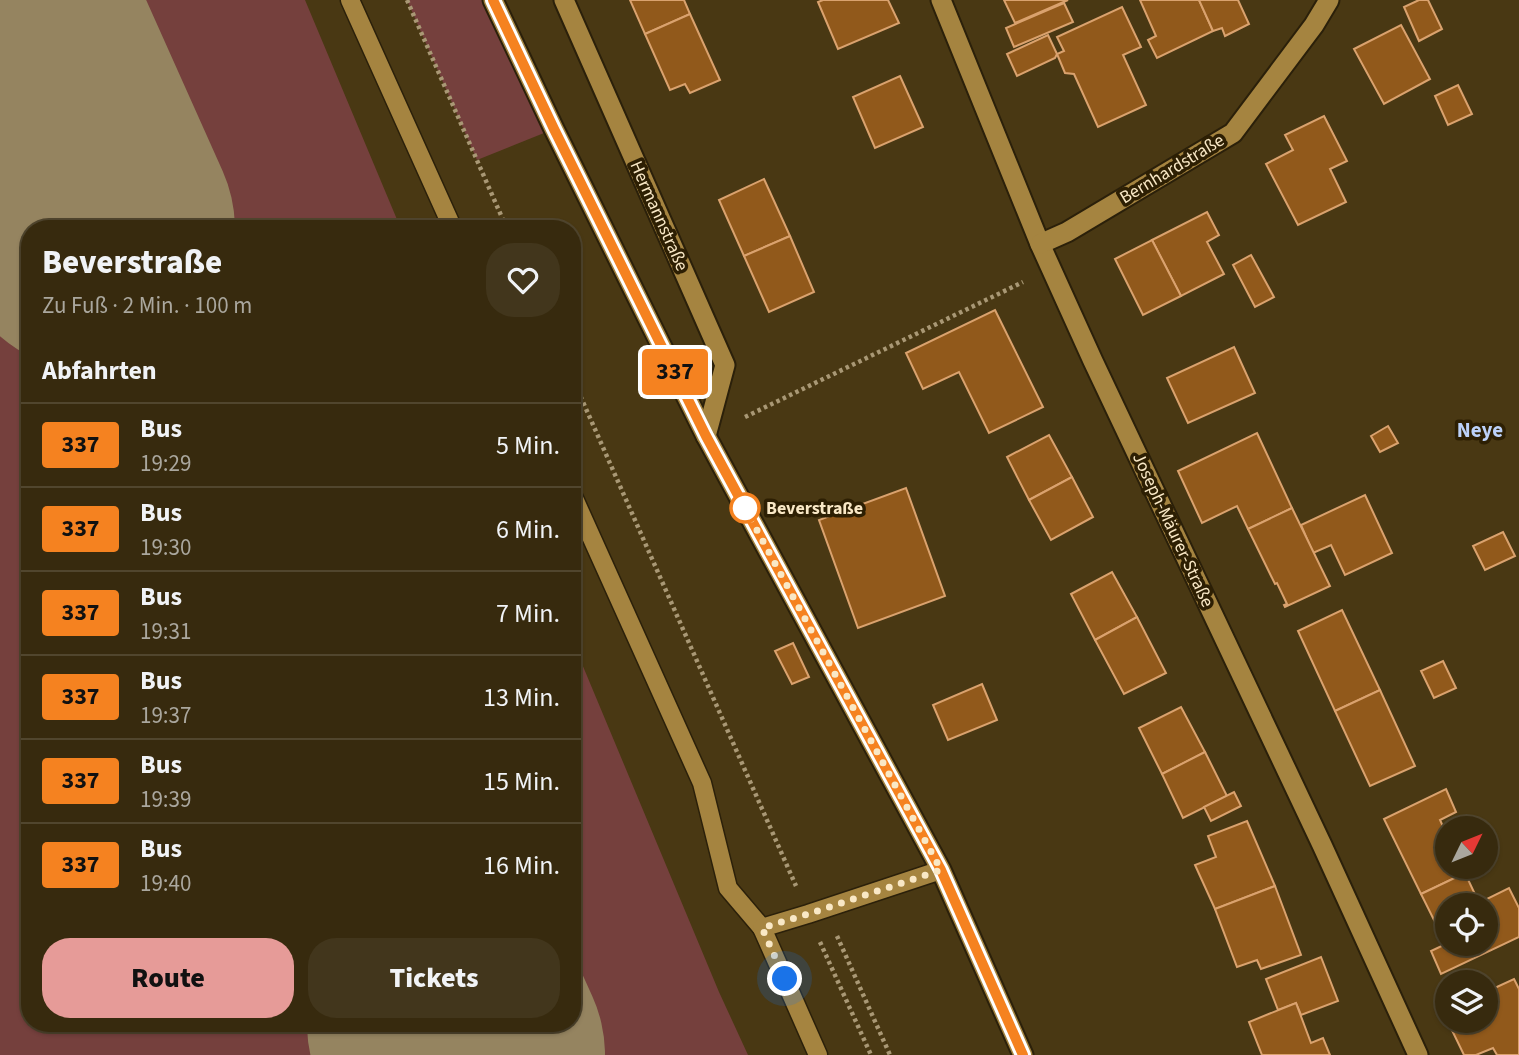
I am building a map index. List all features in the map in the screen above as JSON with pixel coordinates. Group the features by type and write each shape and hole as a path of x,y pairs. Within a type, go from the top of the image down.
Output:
{"street":[{"path":"494,0 554,129 706,436 941,870 1023,1055"},
{"name":"Hermannstraße","path":"565,0 725,365 706,436"},
{"name":"Joseph-Mäurer-Straße","path":"941,0 1040,244 1418,1055"},
{"name":"Bernhardstraße","path":"1040,244 1068,232 1233,133 1314,25 1329,0"}],"lane":[{"path":"350,0 449,220"},
{"path":"581,514 702,783 728,888 762,928 818,1055"},
{"path":"762,928 941,870"}],"path":[{"path":"407,0 503,220"},
{"path":"706,436 1051,268"},
{"path":"581,397 871,1055"},
{"path":"836,934 890,1055"}],"shaded area":[{"path":"0,0 305,0 397,220 21,220 21,1032 581,1032 581,662 748,1055 0,1055"},
{"path":"407,0 493,0 554,129 477,160"}],"building":[{"path":"630,0 684,0 690,14 645,34"},
{"path":"888,0 899,23 838,49 818,2"},
{"path":"1004,0 1068,0 1015,23"},
{"path":"1140,0 1199,0 1213,31 1157,58 1148,40 1156,36"},
{"path":"1199,0 1238,0 1249,24 1225,36 1222,28 1213,31"},
{"path":"1419,0 1428,0 1442,29 1419,41 1404,7"},
{"path":"1064,3 1073,22 1014,47 1006,28"},
{"path":"1122,7 1141,47 1123,55 1146,105 1098,127 1074,74 1065,73 1057,54 1064,51 1057,37"},
{"path":"690,14 720,80 690,93 685,84 670,90 645,34"},
{"path":"1401,25 1430,79 1384,104 1354,49"},
{"path":"1048,35 1057,54 1055,58 1017,76 1007,54"},
{"path":"900,76 923,127 875,148 853,97"},
{"path":"1458,85 1472,114 1448,125 1435,96"},
{"path":"1324,116 1347,161 1330,169 1346,202 1298,225 1266,164 1293,150 1285,135"},
{"path":"764,179 790,236 744,256 719,200"},
{"path":"1207,212 1219,235 1207,242 1224,274 1181,296 1152,240"},
{"path":"790,236 814,292 769,312 744,256"},
{"path":"1152,240 1181,296 1143,315 1115,259"},
{"path":"1251,255 1274,297 1255,307 1233,265"},
{"path":"995,310 1043,407 989,433 959,372 923,389 906,353"},
{"path":"1234,347 1255,393 1188,423 1167,378"},
{"path":"1388,426 1398,443 1380,452 1371,436"},
{"path":"1257,433 1292,508 1248,529 1237,506 1202,523 1178,471"},
{"path":"1049,435 1072,477 1029,500 1007,457"},
{"path":"1072,477 1093,517 1051,540 1029,500"},
{"path":"906,488 945,596 858,628 819,520"},
{"path":"1365,495 1392,553 1345,575 1331,545 1313,553 1301,525"},
{"path":"1292,508 1330,586 1285,607 1287,604 1248,529"},
{"path":"1503,532 1515,556 1485,570 1473,546"},
{"path":"1112,572 1137,617 1095,640 1071,594"},
{"path":"1342,610 1380,690 1335,711 1298,631"},
{"path":"1137,617 1166,673 1124,694 1095,640"},
{"path":"793,643 809,677 792,684 775,651"},
{"path":"1443,661 1456,688 1434,698 1421,671"},
{"path":"982,684 997,720 948,740 933,705"},
{"path":"1380,690 1415,766 1370,786 1335,711"},
{"path":"1181,707 1205,752 1162,774 1139,728"},
{"path":"1205,752 1227,796 1183,818 1162,774"},
{"path":"1446,789 1456,812 1448,816 1435,816 1435,879 1452,879 1421,894 1384,819"},
{"path":"1234,792 1241,806 1211,821 1204,807"},
{"path":"1247,821 1275,886 1215,909 1195,865 1216,857 1208,836"},
{"path":"1452,879 1468,879 1474,893 1435,893 1435,922 1421,894"},
{"path":"1275,886 1301,955 1261,969 1257,960 1237,967 1215,909"},
{"path":"1509,888 1519,908 1519,937 1498,947 1498,894"},
{"path":"1435,949 1435,956 1479,956 1449,970 1439,970 1431,951"},
{"path":"1321,957 1338,1001 1301,1015 1296,1003 1278,1010 1266,979"},
{"path":"1514,979 1519,989 1519,1055 1497,1055 1493,1048 1476,1055 1464,1055 1453,1033 1498,1033 1498,986"},
{"path":"1296,1003 1311,1043 1323,1038 1330,1055 1262,1055 1249,1022"}],"runway":[{"path":"0,21 89,220"},
{"path":"453,1032 463,1055"}],"bus line":[{"name":"337","path":"493,0 706,436 941,870 1023,1055"}],"place":[{"name":"Beverstraße","path":"745,508"}],"district":[{"name":"Neye","path":"1480,430"}],"route":[{"path":"745,508 941,870 762,928 785,979"}]}
